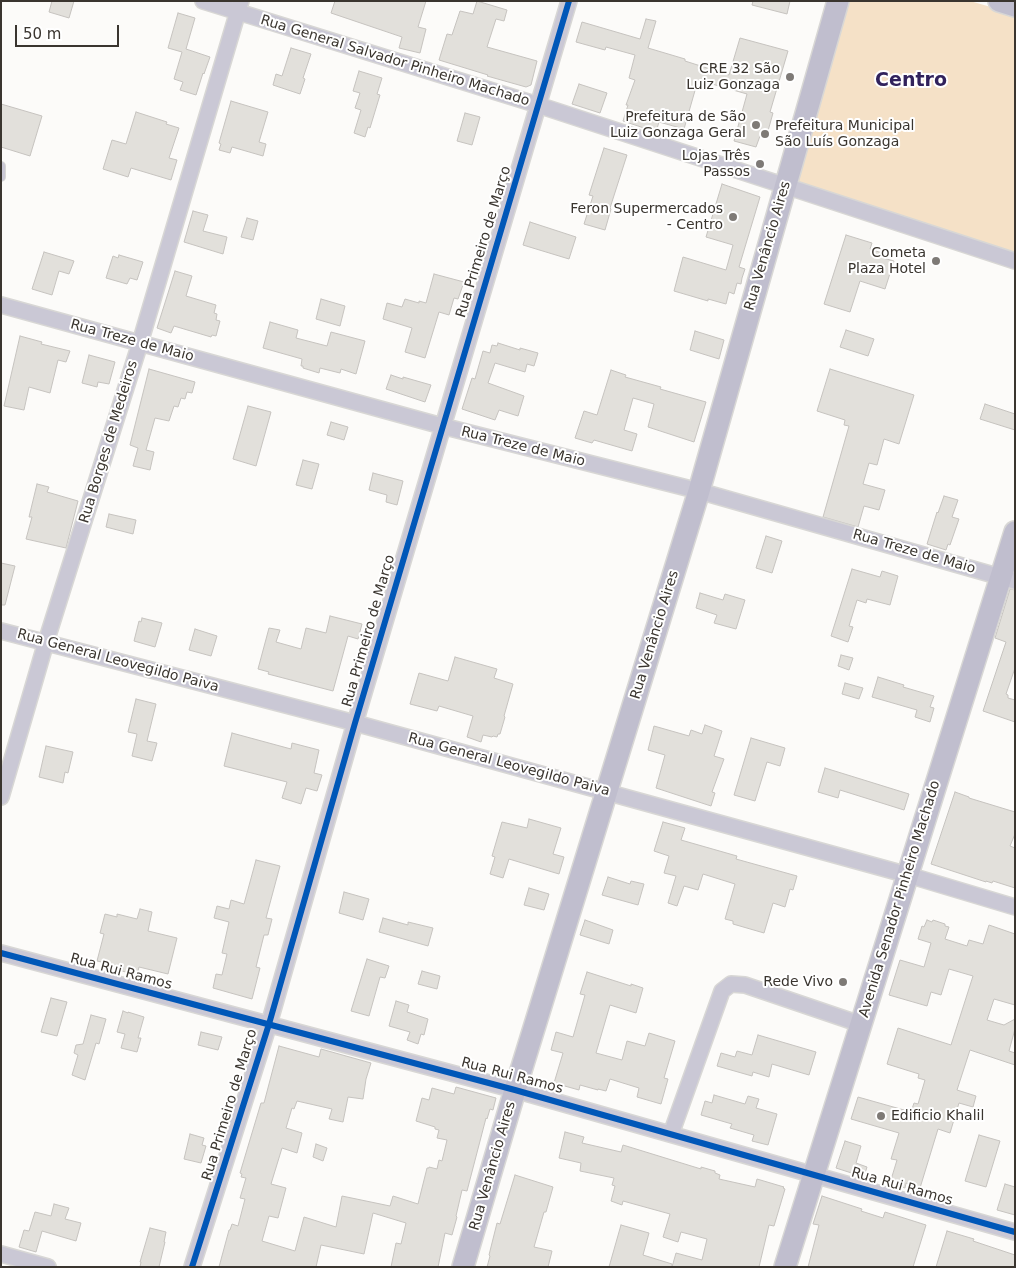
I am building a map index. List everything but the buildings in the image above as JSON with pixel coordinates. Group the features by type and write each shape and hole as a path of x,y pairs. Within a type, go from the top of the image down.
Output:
{"main road":[{"name":"Rua Venâncio Aires","path":"463,1267 515,1090 699,491 838,1"},
{"path":"999,1 1015,6"},
{"name":"Avenida Senador Pinheiro Machado","path":"785,1267 908,875 1008,579 1015,532"}],"street":[{"name":"Rua General Salvador Pinheiro Machado","path":"203,1 239,6 1015,261"},
{"name":"Rua Primeiro de Março","path":"192,1267 269,1024 442,426 569,1"},
{"name":"Rua Borges de Medeiros","path":"1,797 46,642 140,342 239,6"},
{"name":"Rua Treze de Maio","path":"1,305 442,426 699,491 1008,579"},
{"name":"Rua General Leovegildo Paiva","path":"1,631 355,723 908,875 1015,907"},
{"name":"Rua Rui Ramos","path":"1,953 515,1090 1015,1232"},
{"path":"671,1134 722,990 731,984 746,985 860,1024"},
{"path":"1,1254 48,1267"}],"lane":[{"path":"1,166 1,177"}],"shaded area":[{"path":"844,1 970,1 1015,14 1015,255 790,181"}],"cycle path":[{"path":"192,1267 269,1024 355,723 569,1"},
{"path":"1,953 515,1090 1015,1232"}],"place":[{"name":"CRE 32 São Luiz Gonzaga","path":"790,77"},
{"name":"Prefeitura de São Luiz Gonzaga Geral","path":"756,125"},
{"name":"Prefeitura Municipal São Luís Gonzaga","path":"765,134"},
{"name":"Lojas Três Passos","path":"760,164"},
{"name":"Feron Supermercados - Centro","path":"733,217"},
{"name":"Cometa Plaza Hotel","path":"936,261"},
{"name":"Rede Vivo","path":"843,982"},
{"name":"Edificio Khalil","path":"881,1116"}],"district":[{"name":"Centro","path":"911,81"}]}
